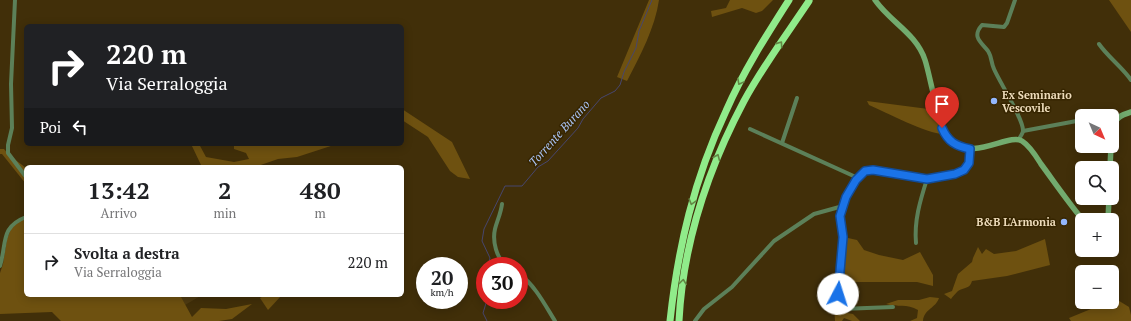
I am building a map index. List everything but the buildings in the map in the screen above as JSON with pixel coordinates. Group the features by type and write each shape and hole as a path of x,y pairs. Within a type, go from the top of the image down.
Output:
{"highway":[{"path":"670,321 674,281 680,249 691,202 707,156 725,111 740,82 789,0"},
{"path":"679,321 685,268 690,242 714,163 755,82 809,1"}],"main road":[{"path":"875,0 911,35 920,48 931,79 942,128 952,143 970,149 1019,139 1031,150 1078,213"},
{"path":"1119,117 1131,113"}],"street":[{"path":"15,0 11,84 12,128 8,145 8,153 24,174"},
{"path":"1015,0 1007,23 1004,26 982,25 978,35 980,43 988,52 992,67 1009,96 1022,125 1023,131 1019,139"},
{"path":"1099,44 1126,72 1131,80"},
{"path":"782,143 796,98"},
{"path":"1023,131 1075,121"},
{"path":"750,129 858,178"},
{"path":"893,307 841,309 836,304 843,237 840,216 846,197 858,178 865,171 873,170 927,179 955,174 964,170 969,163 970,149"},
{"path":"916,243 915,222 918,206 927,179"},
{"path":"500,257 494,239 494,230 502,204"},
{"path":"695,321 704,309 732,287 774,241 814,214 843,206"},
{"path":"0,266 6,234 10,226 15,221 24,217"},
{"path":"528,281 537,292 555,321"}],"shaded area":[{"path":"649,0 659,0 657,10 646,42 627,81 617,77"},
{"path":"730,0 773,0 762,11 756,13 742,8 712,17 711,11 726,8"},
{"path":"1109,0 1131,0 1131,32"},
{"path":"867,101 936,110 943,134 936,133 906,122 869,105"},
{"path":"404,110 452,142 470,179 458,177 450,171 428,137 404,121"},
{"path":"192,146 200,146 206,157 234,162 249,159 246,153 234,149 234,146 331,146 297,157 278,159 261,165 201,165"},
{"path":"0,149 4,149 9,155 24,166 24,182 2,154 0,154"},
{"path":"24,219 24,297 181,297 192,317 201,308 226,309 252,304 232,319 219,321 61,321 52,312 0,314 0,273 7,239 11,229 17,222"},
{"path":"848,238 857,240 864,250 903,260 920,252 933,275 933,286 917,282 841,282 845,239"},
{"path":"1045,239 1050,265 1007,276 972,281 970,285 958,291 951,299 944,294 952,291 958,274 972,262 978,247 982,254 986,249 994,254 1016,251"},
{"path":"181,297 199,297 185,305"},
{"path":"262,297 280,297 268,310 260,298"},
{"path":"930,297 939,298 928,311 923,321 910,321 917,318 918,310 914,308 886,304 898,300 919,300"},
{"path":"1119,301 1129,307 1131,321 1071,321 1069,318 1091,309 1119,309"},
{"path":"834,306 842,312 853,314 860,321 852,321 844,318 842,321 835,321"}],"waterway":[{"name":"Torrente Burano","path":"490,257 482,241 484,229 505,186 522,186 538,167 548,161 578,128 583,119 601,98 615,91 620,85 624,72 636,48 639,31 652,0"},
{"name":"Torrente Burano","path":"484,309 483,313 487,321"}],"place":[{"name":"Ex Seminario Vescovile","path":"994,101"},
{"name":"B&B L'Armonia","path":"1064,222"}],"route":[{"path":"838,294 843,237 840,216 846,197 856,180 861,174 868,170 927,179 955,174 964,170 969,163 970,149 960,147 952,143 942,128"}]}
